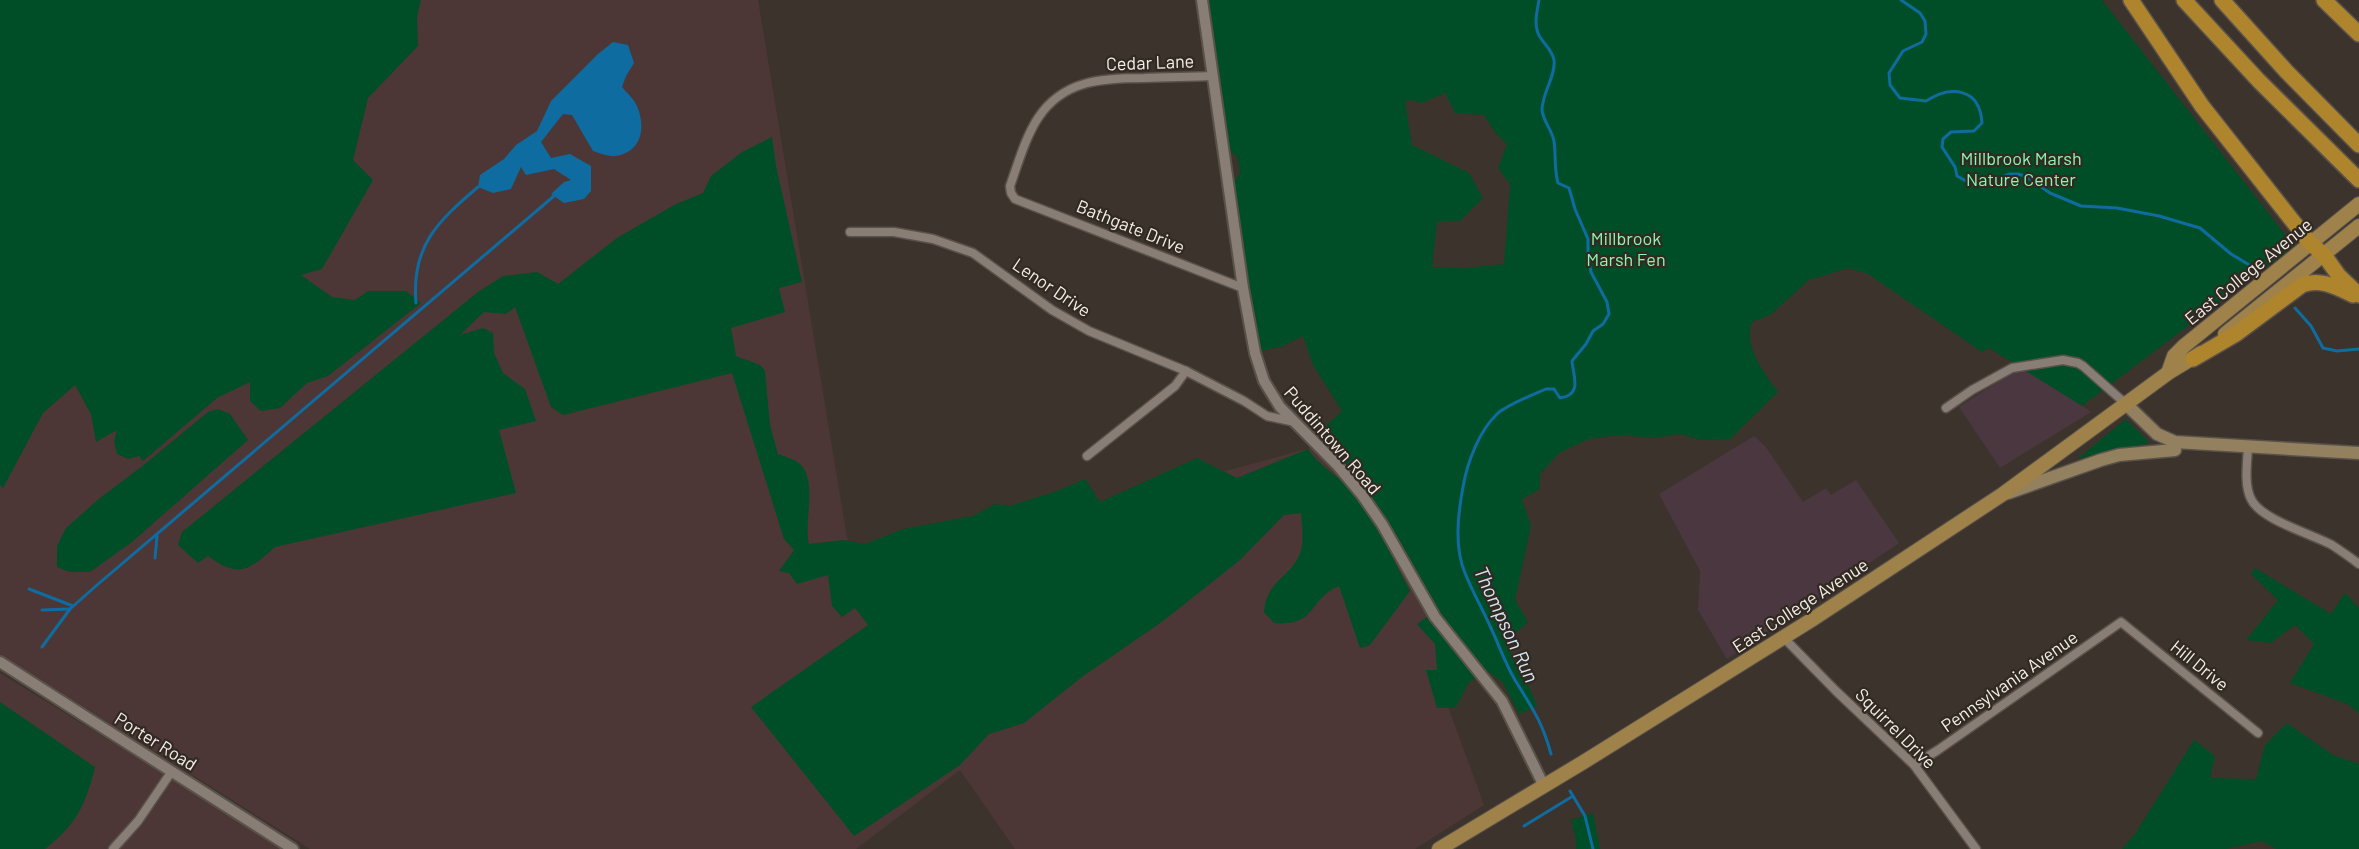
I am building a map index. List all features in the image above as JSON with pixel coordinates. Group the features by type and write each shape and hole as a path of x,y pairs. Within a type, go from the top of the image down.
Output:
{"highway":[{"path":"2131,0 2202,106 2310,243 2324,255 2338,276 2359,297"},
{"path":"2184,0 2259,81 2359,180"},
{"path":"2222,0 2286,71 2359,145"},
{"path":"2324,0 2359,34"},
{"path":"2193,359 2236,334 2288,294 2308,282 2326,283 2359,297"}],"main road":[{"name":"East College Avenue","path":"2168,373 2174,356 2184,346 2359,204"},
{"name":"East College Avenue","path":"1439,849 1784,638 2051,461 2168,373 2193,359 2357,228"},
{"path":"2126,404 2151,429 2164,439 2175,442 2245,448 2359,453"},
{"path":"2126,404 2133,419 2151,440 2175,450"},
{"path":"1996,498 2119,455 2175,450 2245,448"}],"street":[{"name":"Puddintown Road","path":"1202,0 1242,288 1255,353 1264,381 1274,400 1362,495 1382,524 1434,617 1502,701 1545,786"},
{"name":"Cedar Lane","path":"1011,193 1010,186 1037,119 1050,103 1066,90 1084,82 1104,78 1213,76"},
{"name":"Bathgate Drive","path":"1011,193 1015,199 1242,288"},
{"name":"Lenor Drive","path":"850,232 894,232 948,243 973,253 1052,310 1089,331 1186,370 1227,391 1267,416 1296,423"},
{"path":"1946,408 1972,390 2012,368 2062,360 2078,363 2126,404"},
{"path":"1087,456 1175,386 1186,370"},
{"path":"2245,448 2247,486 2250,497 2257,507 2291,527 2330,544 2359,564"},
{"name":"Hill Drive","path":"2121,622 2258,733"},
{"name":"Pennsylvania Avenue","path":"1914,765 2121,622"},
{"name":"Squirrel Drive","path":"1784,638 1914,765 1976,849"},
{"name":"Porter Road","path":"0,662 293,849"},
{"path":"113,849 138,821 172,771"}],"shaded area":[{"path":"0,0 758,0 849,550 1099,505 1315,447 1338,471 1374,520 1395,561 1436,625 1439,682 1484,805 1415,849 1015,849 960,770 856,849 310,849 0,654"},
{"path":"2025,364 2091,412 2000,468 1959,407"},
{"path":"1754,436 1765,446 1803,502 1826,488 1831,495 1856,480 1899,543 1727,659 1698,610 1700,571 1659,494"},
{"path":"0,673 259,833 282,849 0,849"}],"green space":[{"path":"0,0 421,0 417,17 418,46 368,98 353,160 373,180 322,269 301,275 332,297 355,300 368,291 406,291 421,303 328,376 307,383 280,408 261,411 250,401 250,382 217,398 143,461 139,456 128,459 117,454 114,441 117,430 96,442 91,414 75,385 43,413 3,488 0,485"},
{"name":"Millbrook Marsh Nature Center","path":"1209,0 2102,0 2294,246 2082,406 1989,348 1982,352 1868,274 1848,268 1809,280 1770,315 1752,322 1750,340 1756,359 1778,392 1730,439 1701,440 1679,434 1655,438 1617,435 1589,439 1559,453 1540,474 1540,489 1522,499 1531,526 1515,600 1528,622 1505,643 1523,673 1537,706 1519,714 1503,683 1489,672 1469,682 1456,707 1437,708 1426,670 1437,670 1435,644 1417,624 1435,611 1412,563 1384,517 1353,474 1317,434 1342,411 1313,365 1303,336 1283,346 1261,351 1249,295 1234,193 1235,180 1240,173 1237,157 1231,152 1228,144","holes":["1445,93 1455,113 1484,115 1496,134 1507,144 1498,168 1510,184 1504,264 1464,268 1432,267 1437,222 1460,221 1483,198 1469,173 1412,145 1405,102 1412,100 1422,103"]},
{"path":"772,137 776,166 802,282 779,288 785,312 731,328 736,356 760,365 765,371 770,425 778,454 796,461 803,468 807,477 809,544 843,540 865,544 903,529 973,516 995,504 1010,506 1057,491 1085,479 1100,502 1197,458 1237,478 1308,449 1346,485 1360,502 1410,591 1370,645 1360,648 1339,586 1329,591 1311,611 1298,621 1274,623 1264,612 1269,593 1294,564 1302,545 1301,513 1284,515 1240,560 1163,621 1082,677 1024,723 989,734 960,765 854,836 751,707 868,625 855,608 842,617 832,606 828,575 797,584 789,573 779,571 794,550 784,539 732,373 563,415 551,407 515,307 506,314 484,312 460,335 483,328 493,333 494,353 503,373 525,389 536,421 499,430 516,493 275,547 251,566 243,569 228,568 208,556 198,563 178,545 182,532 478,292 503,276 537,272 558,284 617,238 674,205 703,193 711,176 742,152"},
{"path":"218,409 230,414 248,440 132,542 90,572 69,572 57,567 57,546 66,528 208,412"},
{"path":"2126,419 2150,443 2077,459"},
{"path":"2255,568 2331,614 2345,593 2359,608 2359,713 2347,704 2290,683 2314,644 2295,625 2271,643 2246,640 2278,600 2251,574"},
{"path":"0,702 95,767 88,792 78,813 65,831 45,849 0,849"},
{"path":"2287,723 2333,755 2359,764 2359,849 2276,849 2262,841 2226,849 2122,849 2135,834 2194,740 2215,756 2210,778 2256,779 2265,745"},
{"path":"1593,813 1600,849 1576,849 1571,820"}],"water":[{"path":"613,42 628,45 634,63 622,87 636,103 640,114 640,137 632,149 616,156 593,151 572,115 563,114 541,142 551,158 570,154 591,166 591,191 584,199 564,203 551,194 564,182 571,180 554,169 526,175 521,167 511,189 493,193 478,187 480,175 504,159 516,145 537,131 551,101"}],"waterway":[{"name":"Thompson Run","path":"1539,0 1537,28 1554,60 1553,72 1542,110 1554,141 1558,183 1569,188 1588,239 1591,272 1607,302 1609,314 1603,324 1593,331 1572,361 1575,384 1572,393 1560,398 1554,389 1546,389 1502,410 1485,429 1475,448 1465,478 1458,541 1468,580 1508,667 1540,723 1551,754"},
{"path":"1901,0 1920,13 1925,21 1926,34 1922,42 1903,51 1889,73 1890,85 1900,98 1926,101 1945,93 1963,93 1970,96 1980,111 1982,123 1974,131 1951,132 1943,139 1942,147 1955,167 1957,176 1966,181 1985,183 2010,174 2018,174 2025,176 2050,193 2081,206 2117,208 2159,216 2200,228 2231,254 2251,266"},
{"path":"416,303 418,266 430,236 451,211 478,187"},
{"path":"42,647 70,609 97,585 554,196"},
{"path":"2295,308 2311,326 2323,348 2337,351 2359,349"},
{"path":"155,558 157,536"},
{"path":"29,589 73,606"},
{"path":"42,610 70,609"},
{"path":"1570,791 1585,816 1593,849"},
{"path":"1524,826 1573,796"}],"park label":[{"name":"Millbrook Marsh Fen","path":"1626,248"}]}
